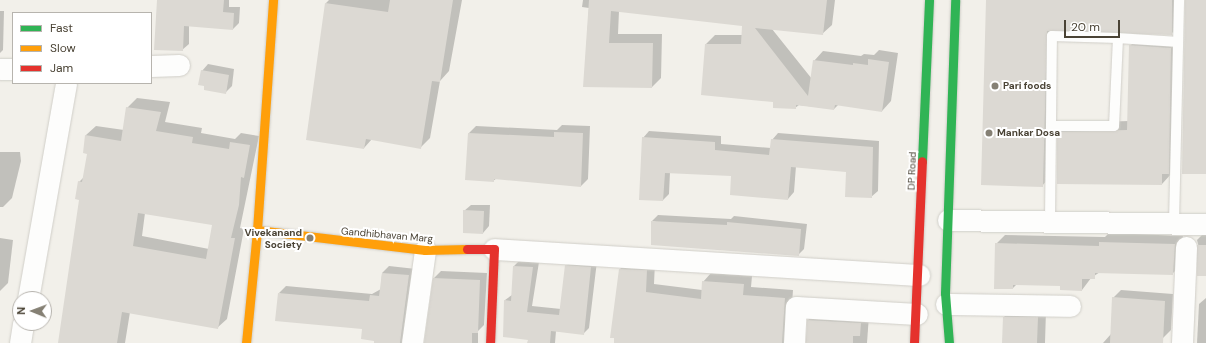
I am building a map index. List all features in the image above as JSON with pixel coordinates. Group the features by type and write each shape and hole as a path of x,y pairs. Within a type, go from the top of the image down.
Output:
{"main road":[{"path":"246,343 257,230 273,0"},
{"name":"DP Road","path":"914,343 919,275 929,0"},
{"path":"949,343 946,304 955,0"},
{"name":"Gandhibhavan Marg","path":"257,230 425,250 494,249"},
{"path":"490,343 494,249"}],"street":[{"path":"152,66 180,66"},
{"path":"0,70 12,69"},
{"path":"29,291 66,84"},
{"path":"948,220 1206,224"},
{"path":"1182,343 1186,247"},
{"path":"494,249 919,275"},
{"path":"412,343 425,250"},
{"path":"946,304 1070,306"},
{"path":"794,343 796,307 917,314"},
{"path":"20,343 22,331"}],"lane":[{"path":"1174,223 1179,0"},
{"path":"1050,221 1052,36 1178,42"},
{"path":"1051,126 1114,126 1118,38"}],"building":[{"path":"157,0 224,0 223,12 234,13 233,30 184,26 183,51 154,50"},
{"path":"390,0 453,0 440,82 432,81 421,149 366,139 364,149 306,140 325,3 388,12"},
{"path":"589,0 827,0 823,35 755,28 808,96 813,60 853,65 853,63 868,65 868,59 889,62 882,112 835,105 834,110 796,105 796,109 773,108 773,102 701,95 705,44 741,44 742,26 611,11 609,43 653,43 652,88 583,87"},
{"path":"986,0 1172,0 1172,35 1047,31 1043,187 981,185"},
{"path":"1185,0 1206,0 1206,174 1182,174"},
{"path":"1129,45 1171,48 1169,174 1162,174 1162,185 1057,184 1057,132 1127,130"},
{"path":"201,70 229,75 226,94 204,90 204,86 198,85"},
{"path":"126,107 161,112 156,131 193,137 192,143 229,149 230,142 250,145 244,178 241,177 239,205 231,238 235,238 218,329 122,312 117,343 58,343 79,200 75,199 78,181 82,182 87,154 83,153 85,135 121,141","holes":["138,213 212,225 206,259 133,246"]},
{"path":"554,132 583,133 581,187 494,179 494,182 465,180 468,133 554,137"},
{"path":"642,137 715,142 715,150 769,155 771,139 873,147 872,198 845,197 846,172 791,167 788,200 730,195 731,176 665,173 663,201 639,200"},
{"path":"463,210 484,211 483,234 463,233"},
{"path":"651,221 727,225 727,222 801,229 799,256 651,245"},
{"path":"1099,242 1175,244 1173,275 1095,273 1095,279 1082,279 1082,291 1060,290 1060,286 1013,285 1013,289 994,289 995,243 1099,246"},
{"path":"1197,245 1206,245 1206,276 1197,276"},
{"path":"565,265 591,267 584,335 551,331 550,343 527,343 528,340 503,337 504,300 511,301 513,266 533,267 527,312 559,315"},
{"path":"619,269 647,270 646,292 701,299 702,281 744,284 743,295 785,298 782,343 614,343 614,338 610,338"},
{"path":"382,273 409,275 400,343 374,343 374,341 361,339 362,329 275,321 278,293 369,301 370,295 379,296"},
{"path":"433,278 480,280 478,333 472,333 472,343 424,343"},
{"path":"1112,297 1165,301 1163,343 1110,343"},
{"path":"1003,317 1038,317 1037,343 1002,343"},
{"path":"807,320 861,323 860,336 853,336 853,343 806,343"}],"traffic: fast":[{"path":"922,161 929,0"},
{"path":"949,343 945,293 955,0"}],"traffic: slow":[{"path":"246,343 257,230 273,0"},
{"path":"257,230 425,250 467,249"}],"traffic: jam":[{"path":"914,343 922,161"},
{"path":"467,249 494,249 490,343"}],"place":[{"name":"Pari foods","path":"995,86"},
{"name":"Mankar Dosa","path":"989,133"},
{"name":"Vivekanand Society","path":"310,238"}]}
